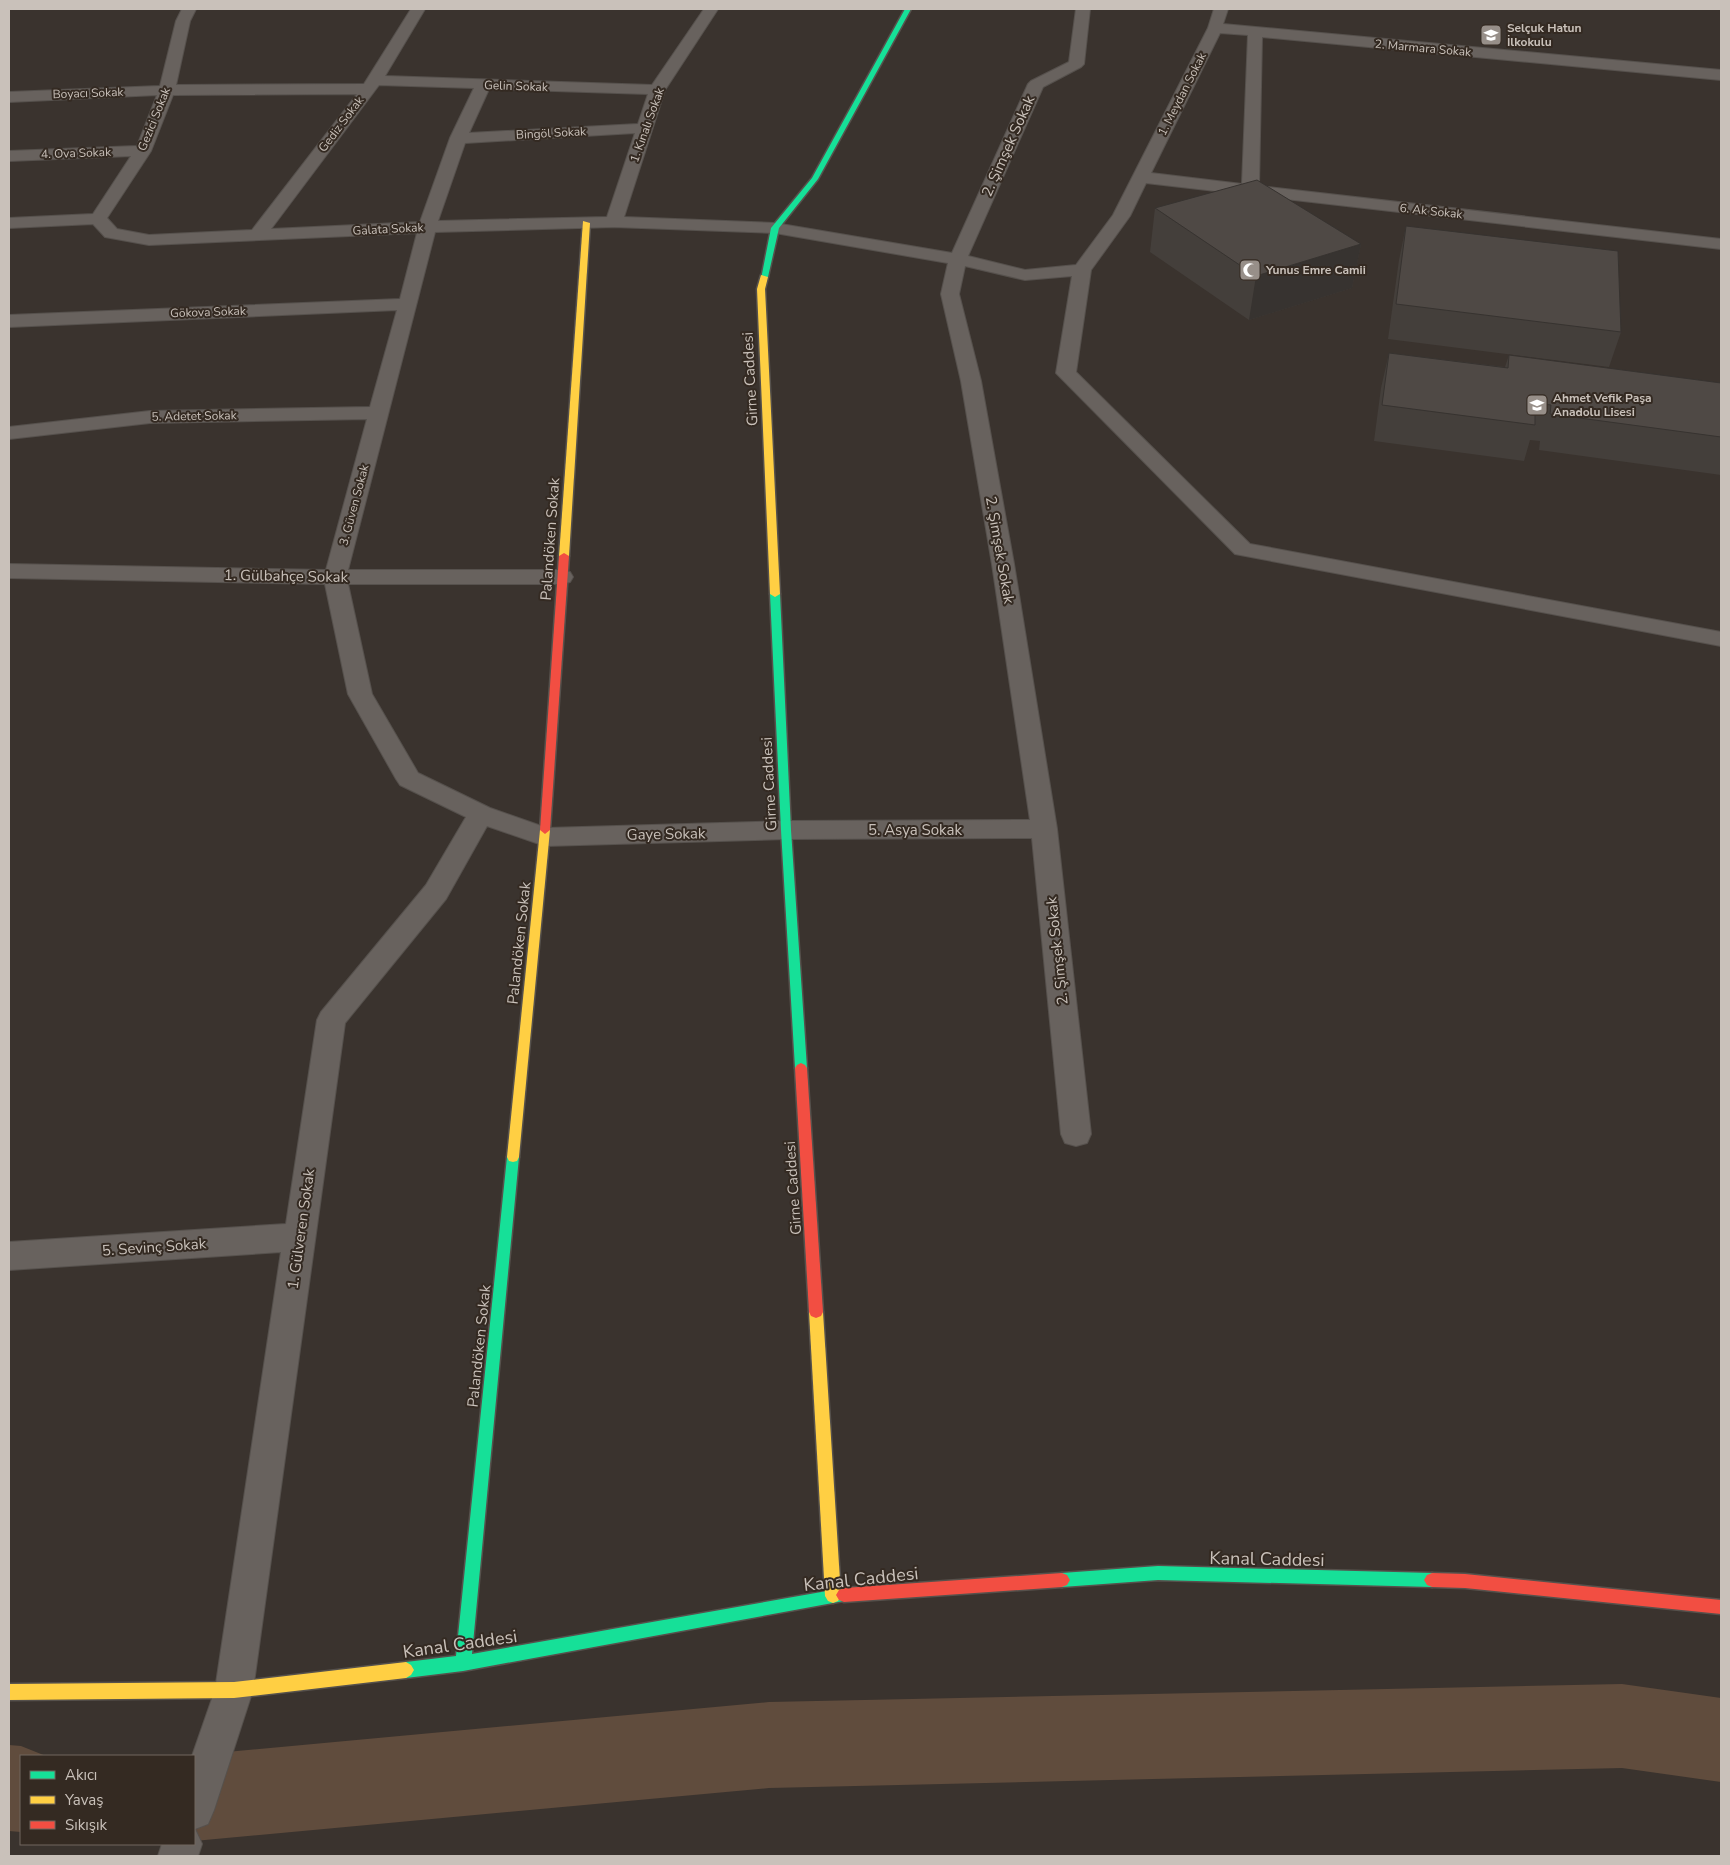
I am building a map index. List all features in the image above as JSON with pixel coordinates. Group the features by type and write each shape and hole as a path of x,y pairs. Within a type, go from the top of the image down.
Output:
{"street":[{"name":"Gezici Sokak","path":"98,219 143,151 167,90 183,21 188,9"},
{"name":"Gediz Sokak","path":"257,236 371,85 418,9"},
{"name":"1. Kınalı Sokak","path":"614,222 657,90 714,9"},
{"name":"Girne Caddesi","path":"833,1596 786,830 761,289 775,228 815,179 908,9"},
{"name":"2. Şimşek Sokak","path":"1076,1134 1044,829 1000,545 971,381 950,294 958,258 1036,84 1076,64 1083,9"},
{"name":"1. Meydan Sokak","path":"1082,270 1121,216 1215,28 1221,9"},
{"name":"2. Marmara Sokak","path":"1215,28 1721,75"},
{"path":"1250,191 1255,32"},
{"name":"Gelin Sokak","path":"167,90 371,85 483,85 657,90"},
{"name":"3. Güven Sokak","path":"483,85 458,138 427,227 335,577 360,694 409,779 481,814 545,837"},
{"name":"Boyacı Sokak","path":"9,96 167,90"},
{"name":"Bingöl Sokak","path":"458,138 645,128"},
{"name":"4. Ova Sokak","path":"9,156 143,151"},
{"name":"6. Ak Sokak","path":"1140,177 1721,244"},
{"name":"Galata Sokak","path":"98,219 111,234 149,240 427,227 614,222 775,228 958,258 1025,275 1082,270"},
{"path":"9,223 98,219"},
{"name":"Palandöken Sokak","path":"463,1663 545,837 586,223"},
{"path":"1082,270 1066,373 1243,549 1721,639"},
{"name":"Gökova Sokak","path":"9,321 408,304"},
{"name":"5. Adetet Sokak","path":"9,433 150,417 379,413"},
{"name":"1. Gülbahçe Sokak","path":"9,571 335,577 562,577"},
{"name":"1. Gülveren Sokak","path":"195,1807 234,1690 332,1020 436,892 481,814"},
{"name":"5. Asya Sokak","path":"786,830 1044,829"},
{"name":"Gaye Sokak","path":"545,837 786,830"},
{"name":"5. Sevinç Sokak","path":"9,1256 300,1238"},
{"name":"Kanal Caddesi","path":"9,1692 234,1690 463,1663 833,1596 1158,1574 1465,1581 1721,1607"}],"building":[{"path":"1257,180 1361,244 1256,276 1155,208"},
{"path":"1406,226 1618,251 1621,332 1396,304"},
{"path":"1389,353 1508,368 1509,355 1721,383 1721,437 1550,414 1551,405 1535,403 1535,425 1382,405"}],"waterway":[{"path":"195,1798 769,1745 1622,1726 1721,1740"},
{"path":"9,1788 20,1789"}],"traffic: fast":[{"path":"764,277 775,228 815,179 908,9"},
{"path":"775,594 786,830 801,1068"},
{"path":"463,1663 513,1157"},
{"path":"1062,1580 1158,1573 1432,1580"},
{"path":"406,1670 463,1663 844,1595"}],"traffic: slow":[{"path":"564,556 586,223"},
{"path":"764,277 761,289 775,594"},
{"path":"513,1157 545,830"},
{"path":"816,1312 833,1596"},
{"path":"9,1692 234,1690 406,1670"}],"traffic: jam":[{"path":"545,830 564,556"},
{"path":"801,1068 816,1312"},
{"path":"844,1595 1062,1580"},
{"path":"1432,1580 1465,1581 1721,1607"}],"place":[{"name":"Selçuk Hatun İlkokulu","path":"1491,35"},
{"name":"Yunus Emre Camii","path":"1250,270"},
{"name":"Ahmet Vefik Paşa Anadolu Lisesi","path":"1537,405"}]}
